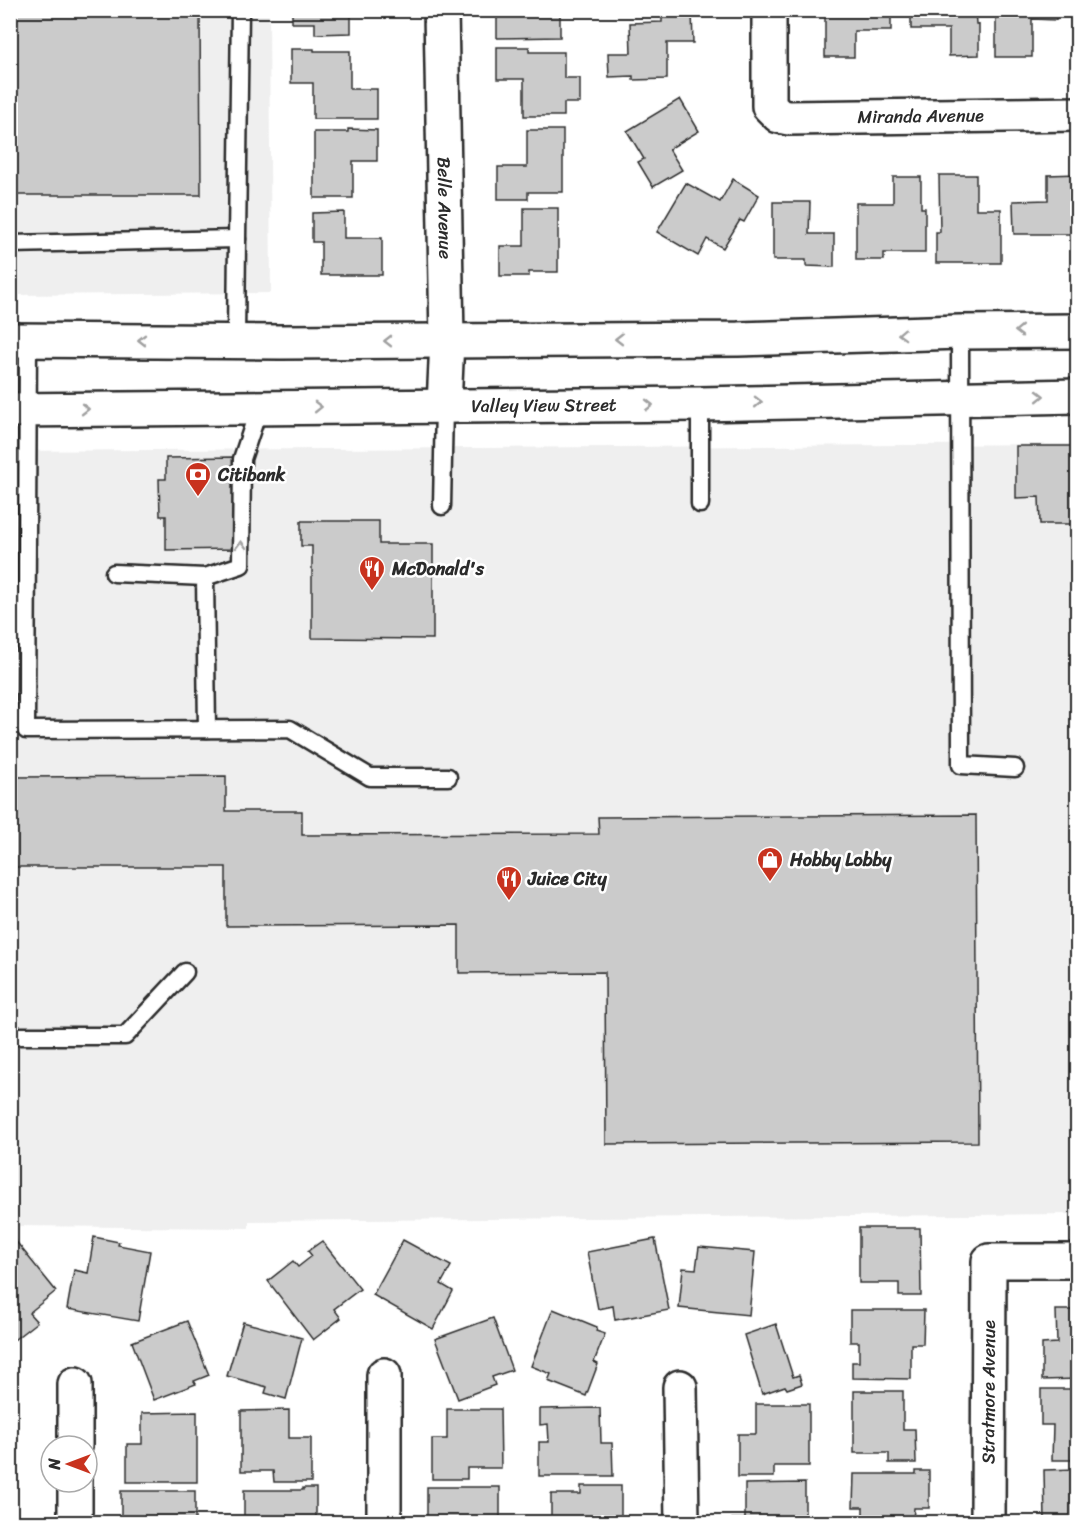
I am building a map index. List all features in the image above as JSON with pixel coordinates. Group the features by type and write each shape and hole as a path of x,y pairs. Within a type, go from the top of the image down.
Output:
{"main road":[{"name":"Belle Avenue","path":"441,10 447,340 444,406"},
{"name":"Miranda Avenue","path":"769,10 770,106 779,116 788,118 1077,114"},
{"path":"19,340 738,339 1077,331"},
{"name":"Valley View Street","path":"18,410 700,404 1077,396"},
{"name":"Stratmore Avenue","path":"988,1522 989,1261 1077,1262"},
{"path":"384,1375 384,1522"},
{"path":"75,1384 75,1434"},
{"path":"680,1387 682,1522"},
{"path":"75,1494 75,1522"}],"lane":[{"path":"236,341 240,10"},
{"path":"10,244 237,239"},
{"path":"960,332 961,765 1015,768"},
{"path":"19,340 18,410 26,730 290,729 370,777 448,777"},
{"path":"700,404 700,504"},
{"path":"442,506 444,406"},
{"path":"114,573 205,577 241,565 242,459 259,408"},
{"path":"205,577 207,729"},
{"path":"10,1036 125,1036 185,972"}],"shaded area":[{"path":"10,11 269,11 271,293 11,295"},
{"path":"1077,444 1077,1214 249,1221 249,1228 11,1226 10,451"}],"building":[{"path":"10,10 200,10 201,195 16,195 16,120 10,120"},
{"path":"292,10 351,10 351,33 315,34 315,23 292,23"},
{"path":"497,10 560,10 560,37 497,38"},
{"path":"825,10 891,10 891,31 854,31 854,57 825,57"},
{"path":"911,10 975,10 976,24 979,24 979,55 949,56 949,29 911,29"},
{"path":"996,10 1056,10 1056,20 1032,19 1032,57 996,57"},
{"path":"662,12 692,12 693,43 667,43 667,79 633,80 633,76 609,77 608,53 631,53 630,23 662,22"},
{"path":"497,47 529,47 529,52 564,52 564,78 580,78 580,103 564,103 564,116 524,116 524,79 497,79"},
{"path":"291,49 350,51 350,89 377,89 377,119 313,119 313,83 291,83"},
{"path":"680,99 699,131 669,149 682,170 653,187 638,162 644,159 627,131"},
{"path":"348,129 377,130 377,161 353,161 353,198 314,198 314,132 348,132"},
{"path":"527,130 563,130 563,192 528,192 528,199 498,199 498,167 527,167"},
{"path":"1078,174 1078,238 1071,238 1071,234 1014,234 1013,201 1048,200 1048,175"},
{"path":"939,175 976,175 976,209 1001,209 1001,263 936,263 936,232 940,232"},
{"path":"893,177 921,177 921,208 925,208 925,253 884,253 884,260 856,260 856,203 893,203"},
{"path":"733,179 759,195 744,222 740,220 723,248 707,239 698,256 657,232 686,183 720,202"},
{"path":"773,202 810,202 809,234 834,234 834,267 806,266 806,260 773,260"},
{"path":"524,208 558,208 558,272 529,272 529,276 500,276 500,246 524,246"},
{"path":"344,212 344,238 382,238 382,275 321,275 321,242 312,242 312,213"},
{"path":"1016,446 1078,446 1078,524 1040,524 1039,497 1016,498"},
{"name":"Citibank","path":"235,457 236,549 166,550 166,516 160,516 159,479 166,479 166,458"},
{"name":"McDonald's","path":"301,521 379,521 379,544 433,544 433,639 312,638 312,546 301,546"},
{"path":"226,776 226,811 302,811 302,835 599,834 598,817 976,815 978,1142 606,1144 605,972 459,973 459,925 226,926 226,867 10,867 10,777"},
{"path":"859,1228 920,1228 921,1296 899,1296 899,1283 859,1283"},
{"path":"94,1237 119,1242 118,1245 150,1251 138,1321 67,1309 74,1270 88,1273"},
{"path":"14,1239 56,1291 29,1313 37,1322 10,1343 10,1243"},
{"path":"655,1239 669,1310 615,1320 613,1306 598,1309 587,1252"},
{"path":"403,1240 451,1266 441,1284 453,1291 433,1329 373,1295"},
{"path":"322,1241 360,1289 334,1309 341,1318 313,1340 268,1281 293,1261 298,1267 312,1256 308,1251"},
{"path":"699,1247 755,1252 749,1315 679,1308 683,1268 696,1269"},
{"path":"553,1309 597,1327 596,1331 605,1334 594,1362 598,1364 586,1396 548,1381 551,1374 531,1366"},
{"path":"850,1310 924,1310 923,1344 911,1344 911,1379 852,1378 852,1362 859,1362 859,1342 850,1342"},
{"path":"1056,1310 1078,1310 1078,1379 1042,1380 1042,1344 1057,1343"},
{"path":"493,1318 512,1370 492,1377 495,1385 458,1399 435,1339"},
{"path":"187,1321 209,1375 194,1381 196,1384 154,1400 132,1342"},
{"path":"243,1322 302,1338 286,1399 265,1393 267,1387 227,1376"},
{"path":"776,1324 793,1377 799,1375 802,1384 787,1389 785,1386 762,1394 744,1335"},
{"path":"1041,1389 1078,1389 1078,1460 1052,1460 1053,1425 1041,1425"},
{"path":"854,1391 903,1391 903,1429 915,1429 916,1463 889,1463 889,1453 854,1453"},
{"path":"756,1404 809,1404 809,1466 774,1466 774,1477 738,1477 738,1434 756,1434"},
{"path":"600,1408 601,1443 612,1443 613,1476 539,1476 539,1442 549,1442 548,1424 540,1425 540,1409"},
{"path":"447,1409 500,1409 501,1468 467,1468 467,1479 432,1479 432,1439 447,1439"},
{"path":"289,1410 289,1438 311,1438 311,1482 274,1482 273,1471 241,1471 241,1411"},
{"path":"197,1412 197,1482 127,1482 127,1444 142,1444 142,1413"},
{"path":"1078,1469 1078,1522 1045,1522 1044,1470"},
{"path":"916,1471 929,1471 929,1508 914,1508 913,1522 863,1522 863,1507 853,1507 854,1474 916,1474"},
{"path":"805,1483 805,1522 732,1522 732,1519 745,1519 745,1484"},
{"path":"581,1486 621,1486 621,1522 551,1522 551,1494 581,1494"},
{"path":"427,1487 500,1487 500,1521 427,1522"},
{"path":"303,1488 316,1488 316,1522 244,1522 244,1490 303,1490"},
{"path":"121,1491 195,1491 195,1522 121,1522"}],"place":[{"name":"Citibank","path":"198,498"},
{"name":"McDonald's","path":"372,592"},
{"name":"Hobby Lobby","path":"770,883"},
{"name":"Juice City","path":"509,902"}]}
